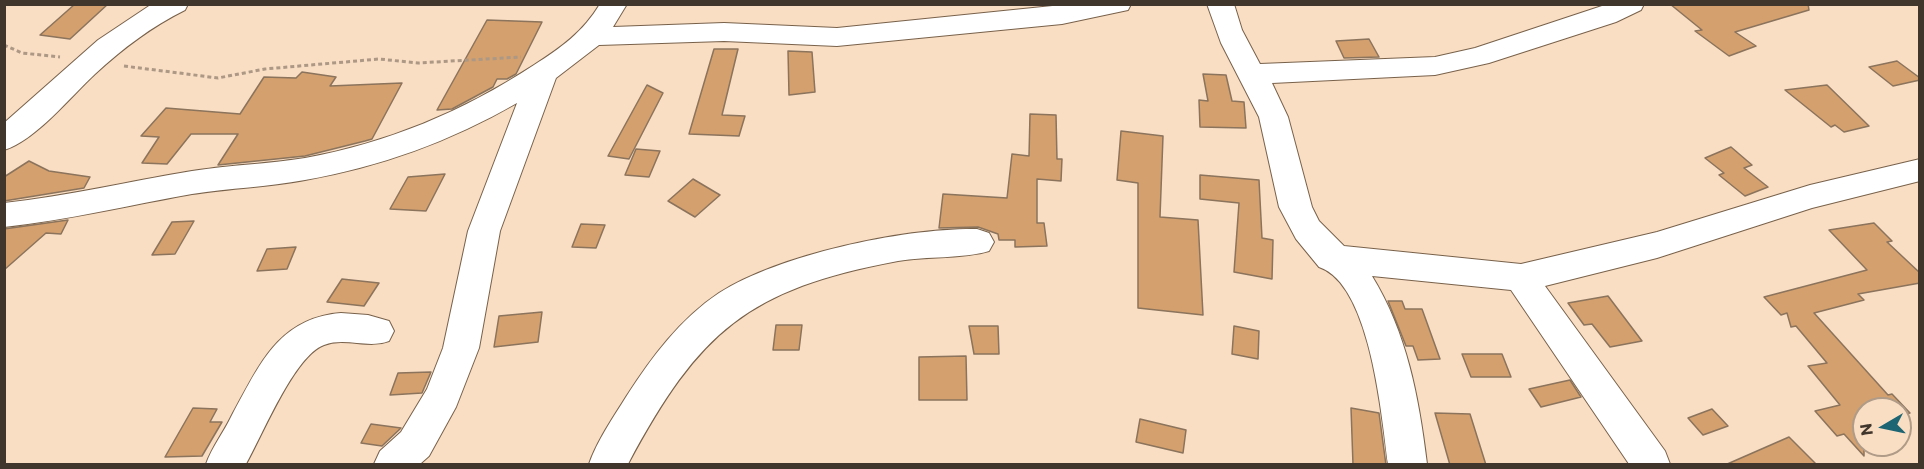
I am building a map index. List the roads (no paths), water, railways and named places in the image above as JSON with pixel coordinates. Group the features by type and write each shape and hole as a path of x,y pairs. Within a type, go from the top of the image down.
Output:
{"street":[{"path":"4,139 135,25 175,4"},
{"path":"595,36 614,4"},
{"path":"4,215 103,202 179,185 306,168 359,158 462,122 536,64 595,36 724,32 837,37 1062,15 1118,4"},
{"path":"1220,4 1227,27 1269,104 1292,198 1302,221 1331,258 1359,284 1371,304 1390,363 1407,465"},
{"path":"1252,74 1434,66 1479,56 1599,10 1631,4"},
{"path":"394,465 415,444 443,396 466,329 484,231 536,64"},
{"path":"1331,258 1521,278 1657,245 1810,197 1920,170"},
{"path":"608,465 634,416 661,376 720,312 754,290 791,274 911,243 945,240 977,242"},
{"path":"1521,278 1651,465"},
{"path":"225,465 282,361 307,337 329,329 355,328 376,331"}]}
